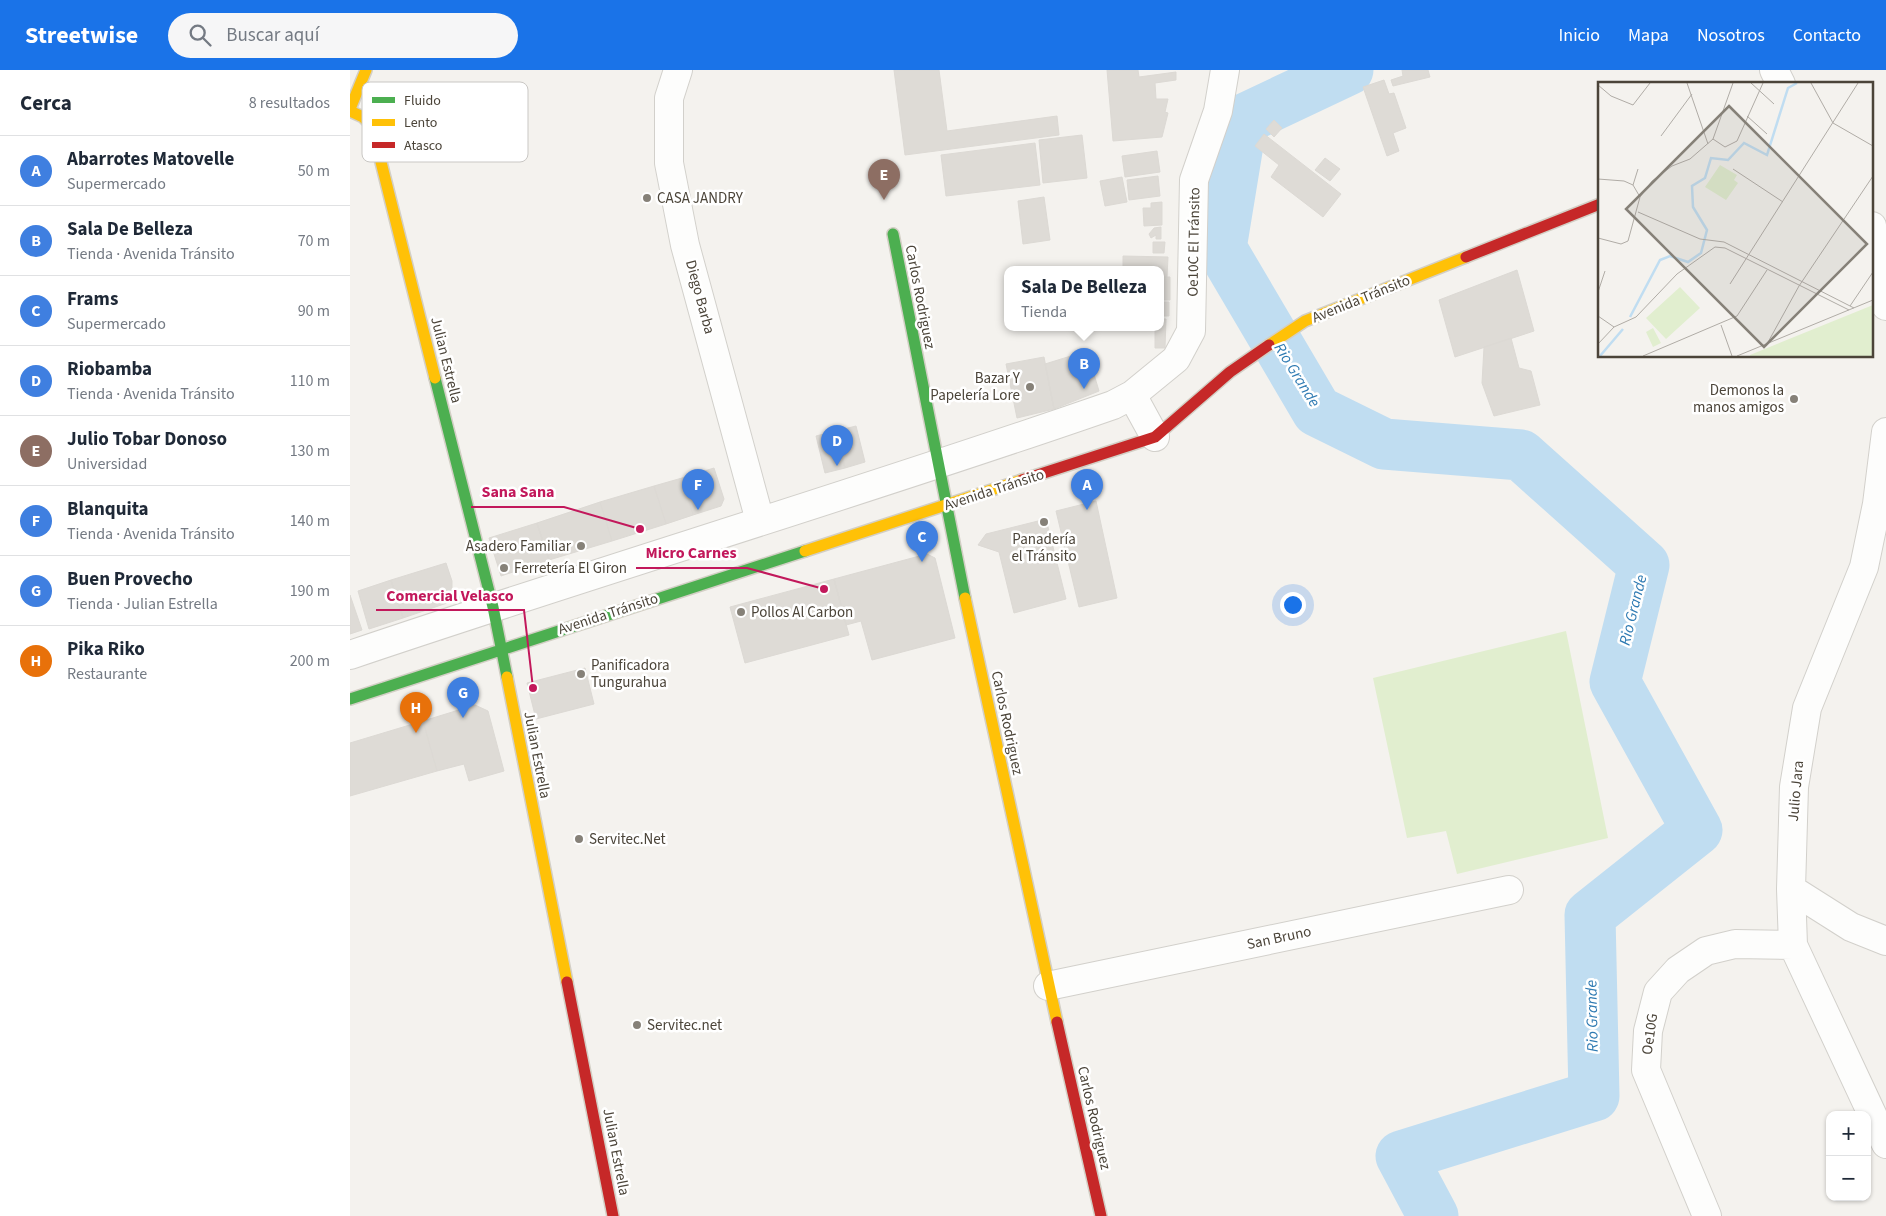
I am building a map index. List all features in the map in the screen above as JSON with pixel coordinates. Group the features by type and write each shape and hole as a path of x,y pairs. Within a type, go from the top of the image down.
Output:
{"street":[{"path":"350,110 366,70"},
{"name":"Diego Barba","path":"678,70 669,98 669,163 685,245 760,522"},
{"name":"Oe10C El Tránsito","path":"1132,395 1176,359 1191,332 1194,180 1218,111 1225,70"},
{"path":"1774,70 1780,82"},
{"name":"Julian Estrella","path":"350,110 362,116"},
{"name":"Julian Estrella","path":"381,162 493,607 614,1216"},
{"name":"Avenida Tránsito","path":"350,699 501,648 945,507 1155,437 1230,372 1305,321 1598,205"},
{"name":"Carlos Rodriguez","path":"893,234 936,467 1048,986 1102,1216"},
{"path":"1874,237 1886,306"},
{"path":"350,655 493,607 936,467 1113,405 1132,395 1155,437"},
{"name":"Julio Jara","path":"1886,432 1877,504 1864,567 1807,708 1794,786 1791,889 1792,945 1886,1144"},
{"path":"1791,889 1851,927 1886,941"},
{"name":"San Bruno","path":"1048,986 1509,890"},
{"name":"Oe10G","path":"1707,1216 1646,1070 1648,1031 1658,992 1678,970 1706,951 1735,944 1792,945"}],"green space":[{"path":"1566,631 1608,838 1457,874 1446,831 1407,838 1373,678"}],"building":[{"path":"894,70 939,70 947,131 1057,116 1059,135 905,155"},
{"path":"1107,70 1138,70 1139,77 1176,72 1176,80 1155,83 1156,99 1168,99 1165,112 1168,113 1162,137 1113,141"},
{"path":"1402,70 1428,70 1430,77 1393,86 1391,80 1403,76"},
{"path":"1384,80 1389,94 1394,93 1406,128 1393,133 1399,151 1387,156 1363,87"},
{"path":"1274,120 1282,128 1274,137 1266,129"},
{"path":"1264,134 1341,194 1323,217 1271,177 1279,165 1255,146"},
{"path":"1082,135 1087,178 1043,183 1039,140"},
{"path":"1035,143 1040,185 946,196 941,155"},
{"path":"1157,151 1160,172 1125,177 1122,156"},
{"path":"1325,158 1340,169 1330,181 1315,170"},
{"path":"1158,176 1160,196 1129,200 1127,180"},
{"path":"1122,177 1127,202 1105,206 1100,181"},
{"path":"1044,197 1050,240 1023,244 1018,201"},
{"path":"1162,202 1162,225 1144,226 1143,208 1151,208 1151,203"},
{"path":"1161,227 1161,239 1156,239 1156,235 1151,238 1149,234 1154,228"},
{"path":"1153,242 1165,242 1164,253 1153,253"},
{"path":"1123,256 1168,257 1167,277 1164,277 1164,266 1123,266"},
{"path":"1517,270 1534,331 1455,357 1439,300"},
{"path":"1164,277 1170,277 1170,300 1164,300"},
{"path":"1164,302 1169,302 1169,316 1164,316"},
{"path":"1164,319 1166,319 1165,348 1155,348 1155,331 1164,331"},
{"path":"1511,338 1519,368 1531,371 1540,405 1494,416 1482,383 1484,347"},
{"path":"1087,351 1099,391 1054,409 1045,364"},
{"name":"Bazar Y Papelería Lore","path":"1044,357 1054,409 1017,418 1006,364"},
{"path":"856,426 865,462 845,468 836,431"},
{"path":"836,431 845,468 825,473 816,436"},
{"path":"714,468 724,499 721,506 693,515 682,478"},
{"path":"682,478 693,515 666,524 654,486"},
{"path":"654,486 666,524 612,541 600,502"},
{"path":"1096,501 1117,598 1079,607 1056,511"},
{"path":"600,502 612,541 549,560 537,523"},
{"path":"1046,519 1066,599 1014,613 999,552 978,545 986,534"},
{"path":"537,523 549,560 501,576 489,538"},
{"path":"927,554 935,558 955,638 872,660 861,621 846,625 834,579"},
{"path":"446,563 452,581 452,594 447,603 403,618 391,580"},
{"path":"834,579 849,635 745,663 730,607"},
{"path":"391,580 403,618 369,629 358,591"},
{"path":"350,595 362,630 350,634"},
{"path":"585,668 594,704 536,719 527,683"},
{"path":"475,705 488,711 504,771 469,781 464,764 437,771 423,721"},
{"path":"423,721 437,771 350,796 350,743"}],"waterway":[{"name":"Rio Grande","path":"1348,70 1242,120 1221,248 1317,411 1384,444 1521,455 1644,565 1615,682 1697,830 1590,915 1594,1096 1401,1156 1433,1216"}],"traffic: fast":[{"path":"893,234 965,598"},
{"path":"435,378 493,607 507,677"},
{"path":"350,699 805,551"}],"traffic: slow":[{"path":"350,109 366,70"},
{"path":"350,111 362,117"},
{"path":"381,162 435,378"},
{"path":"1269,345 1305,321 1466,257"},
{"path":"805,551 1022,480"},
{"path":"965,598 1057,1022"},
{"path":"507,677 567,982"}],"traffic: jam":[{"path":"1466,257 1598,205"},
{"path":"1022,480 1155,437 1230,372 1269,345"},
{"path":"567,982 613,1216"},
{"path":"1057,1022 1101,1216"}],"place":[{"name":"CASA JANDRY","path":"647,198"},
{"name":"Julio Tobar Donoso","path":"884,200"},
{"name":"Bazar Y Papelería Lore","path":"1030,387"},
{"name":"Sala De Belleza","path":"1084,389"},
{"name":"Demonos la manos amigos","path":"1794,399"},
{"name":"Riobamba","path":"837,466"},
{"name":"Blanquita","path":"698,510"},
{"name":"Abarrotes Matovelle","path":"1087,510"},
{"name":"Panadería el Tránsito","path":"1044,522"},
{"name":"Sana Sana","path":"640,529"},
{"name":"Asadero Familiar","path":"581,546"},
{"name":"Frams","path":"922,562"},
{"name":"Ferretería El Giron","path":"504,568"},
{"name":"Micro Carnes","path":"824,589"},
{"name":"Pollos Al Carbon","path":"741,612"},
{"name":"Panificadora Tungurahua","path":"581,674"},
{"name":"Comercial Velasco","path":"533,688"},
{"name":"Buen Provecho","path":"463,718"},
{"name":"Pika Riko","path":"416,733"},
{"name":"Servitec.Net","path":"579,839"},
{"name":"Servitec.net","path":"637,1025"}]}
